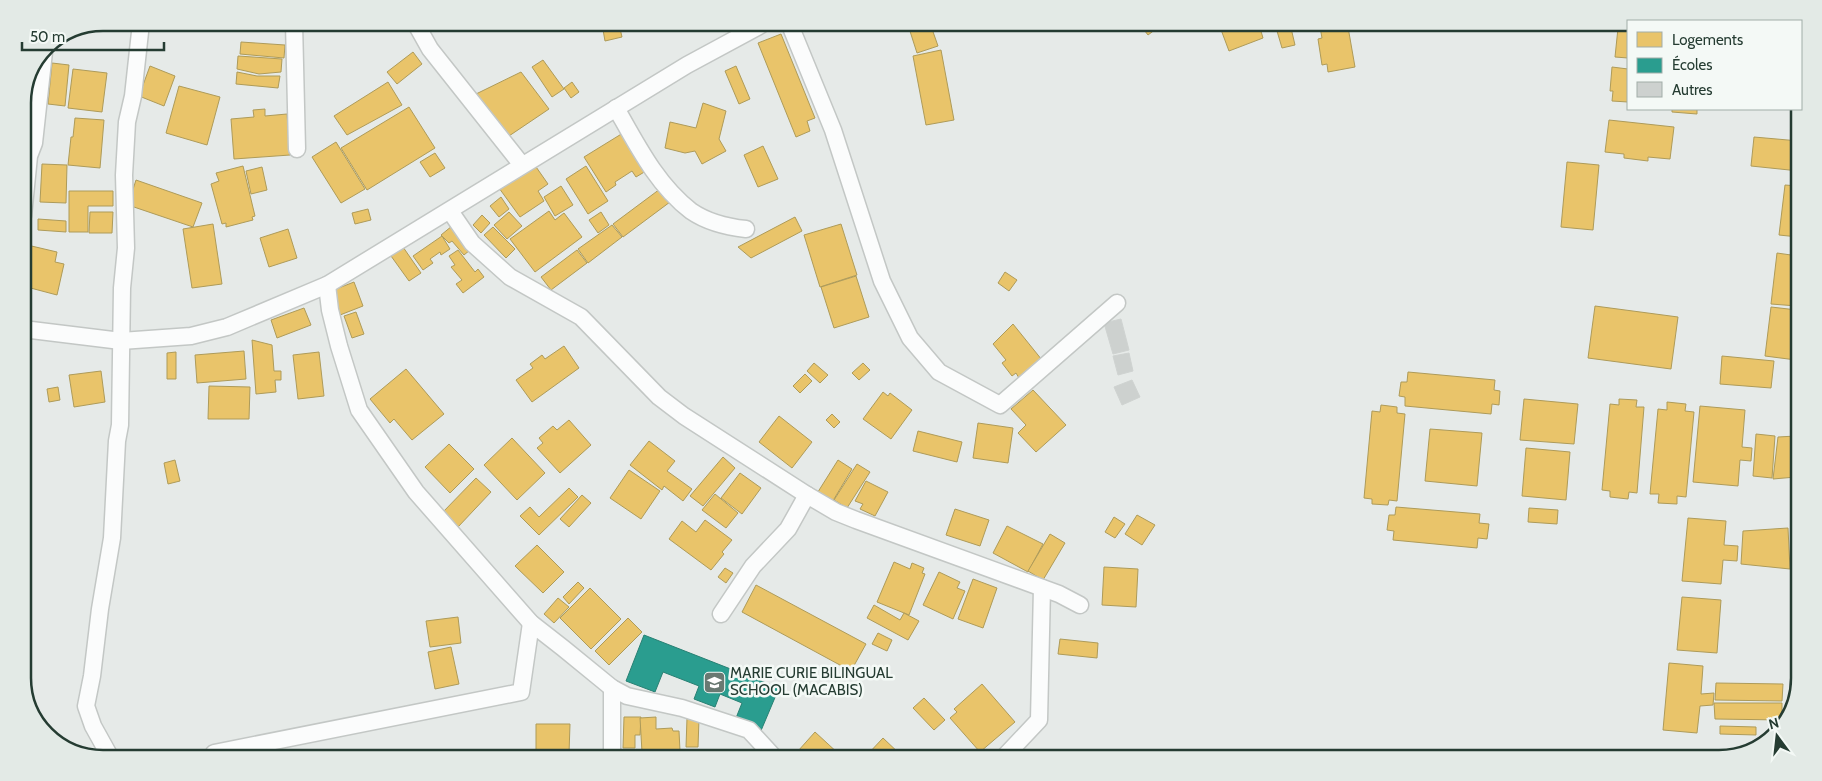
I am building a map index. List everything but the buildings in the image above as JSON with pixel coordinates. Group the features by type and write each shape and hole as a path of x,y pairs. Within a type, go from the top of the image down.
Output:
{"street":[{"path":"106,750 93,726 86,706 112,538 117,441 120,426 122,288 126,248 124,175 127,122 133,96 140,31"},
{"path":"294,31 297,149"},
{"path":"420,31 430,49 522,165"},
{"path":"31,330 121,341 192,336 226,327 327,285 687,65 750,31"},
{"path":"792,31 833,130 882,280 910,338 938,372 1000,405 1116,303"},
{"path":"31,149 35,134 43,65"},
{"path":"616,108 660,180 692,211 727,226 746,229"},
{"path":"450,211 472,244 510,276 582,317 659,397 704,430 807,495 836,512 1059,594 1080,605"},
{"path":"327,285 330,310 339,346 360,410 416,492 530,623 612,688 627,696 682,708 750,730 768,750"},
{"path":"721,614 753,566 788,528 807,495"},
{"path":"1011,750 1039,720 1042,588"},
{"path":"229,750 521,692 530,623"},
{"path":"612,688 612,750"}],"place":[{"name":"MARIE CURIE BILINGUAL SCHOOL (MACABIS)","path":"714,682"}]}
